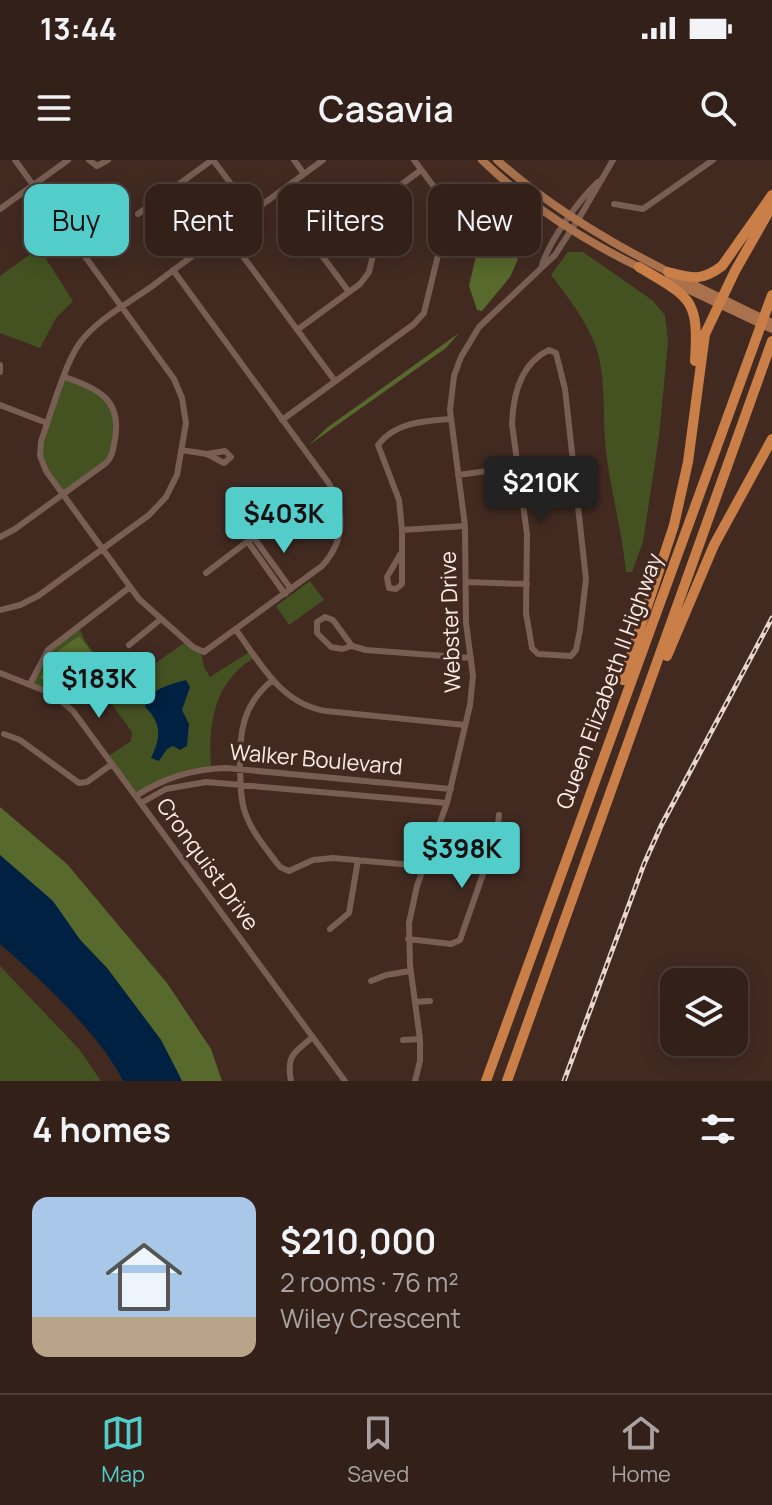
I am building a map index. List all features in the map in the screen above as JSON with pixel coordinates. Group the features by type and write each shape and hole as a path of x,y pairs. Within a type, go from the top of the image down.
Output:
{"highway":[{"path":"668,272 690,278 710,275 722,266 772,195"},
{"path":"585,806 674,525 688,462 705,334 772,206"},
{"path":"639,267 674,288 686,299 695,314 694,407"},
{"name":"Queen Elizabeth II Highway","path":"486,1081 772,295"},
{"name":"Queen Elizabeth II Highway","path":"507,1081 772,341"},
{"path":"619,772 714,545 772,439"},
{"path":"743,491 772,448"}],"main road":[{"path":"482,160 568,228 639,267 722,302 772,329"},
{"path":"497,160 574,219 722,302"},
{"path":"747,314 772,323"}],"street":[{"path":"15,160 32,184"},
{"path":"34,184 68,160"},
{"path":"89,160 97,166 108,160"},
{"path":"138,214 213,160 231,184"},
{"path":"294,160 304,174"},
{"path":"262,205 323,160"},
{"path":"282,420 414,324 425,310 448,214 443,199 414,160"},
{"name":"Webster Drive","path":"415,1081 420,1061 420,1039 408,939 414,898 451,789 472,689 466,623 465,526 451,419 450,398 454,376 468,344 484,321 529,281 542,265 546,252 568,228 613,160"},
{"path":"614,204 634,209 649,206 712,161"},
{"path":"402,184 421,170"},
{"path":"0,209 24,192"},
{"path":"0,610 32,599 102,549 161,504 175,480 186,418 180,391 171,373 85,256"},
{"path":"173,270 332,489 341,519 339,539 319,570 208,651 201,652 161,619 130,587 46,471 40,456 47,423 74,352 83,340 122,307 192,256"},
{"path":"243,256 335,381"},
{"path":"322,256 349,292"},
{"path":"297,330 367,276 372,256"},
{"path":"553,350 561,366 565,389 585,556 583,613 576,650 571,656 538,654 533,649 526,617 527,584 527,534 512,424 515,393 526,370 546,351 553,350"},
{"path":"0,365 0,372"},
{"path":"0,537 109,460 113,453 118,420 115,412 97,389 65,377"},
{"path":"0,405 47,423"},
{"path":"401,553 387,577 389,588 396,589 402,584 402,530 397,489 378,445 387,435 413,422 451,419"},
{"path":"181,450 207,454"},
{"path":"458,475 518,467"},
{"path":"206,573 273,522"},
{"path":"402,530 465,526"},
{"path":"251,540 288,592"},
{"path":"466,582 527,584"},
{"path":"30,684 48,650 130,587"},
{"path":"352,646 333,620 325,617 317,622 317,633 328,645 342,649 352,646 366,650 471,658"},
{"path":"129,645 161,619"},
{"path":"236,630 273,680 294,700 319,710 465,725"},
{"name":"Cronquist Drive","path":"0,673 53,694 68,705 345,1081"},
{"path":"273,680 256,696 245,716 240,739 240,769 246,817 281,869 289,871 325,858 424,866"},
{"path":"4,734 20,740 79,783 87,782 112,764"},
{"name":"Walker Boulevard","path":"138,799 161,782 208,769 240,769 451,789"},
{"path":"328,792 329,777"},
{"name":"Walker Boulevard","path":"138,799 190,783 241,784 447,803"},
{"path":"414,800 418,786"},
{"path":"408,939 451,944 458,942 497,834 499,815"},
{"path":"330,929 349,913 358,860"},
{"path":"371,981 410,971"},
{"path":"415,1002 430,1001"},
{"path":"291,1081 288,1066 291,1056 313,1037"},
{"path":"403,1040 420,1039"}],"green space":[{"path":"568,252 583,252 652,300 665,315 668,342 659,436 643,542 632,572 626,572 608,466 603,385 596,347 582,318 551,275"},
{"path":"28,256 44,256 73,301 56,318 40,348 0,333 0,276"},
{"path":"476,256 516,256 518,259 510,277 482,311 477,310 469,286"},
{"path":"459,333 446,348 309,445 328,427"},
{"path":"65,377 99,391 118,420 109,460 63,494 46,471 40,450"},
{"path":"310,581 324,600 289,625 276,606"},
{"path":"78,625 85,641 110,675 137,676 187,641 201,652 210,677 251,651 255,657 230,679 216,705 211,735 211,767 136,796 107,757 131,741 132,732 93,678 68,705 30,684 48,650"},
{"path":"79,636 96,658 97,675 73,700 40,678 58,651"},
{"path":"0,807 67,864 167,983 211,1049 222,1081 182,1081 161,1040 107,968 0,855"},
{"path":"0,966 79,1049 101,1081 0,1081"}],"water":[{"path":"186,680 190,687 182,710 189,724 187,746 180,750 173,746 167,749 159,761 151,758 158,731 155,719 145,707 151,695 161,688"},
{"path":"0,855 53,901 81,941 107,968 161,1040 182,1081 123,1081 85,1026 0,944"}],"railway":[{"path":"564,1081 661,826 772,618"}]}
